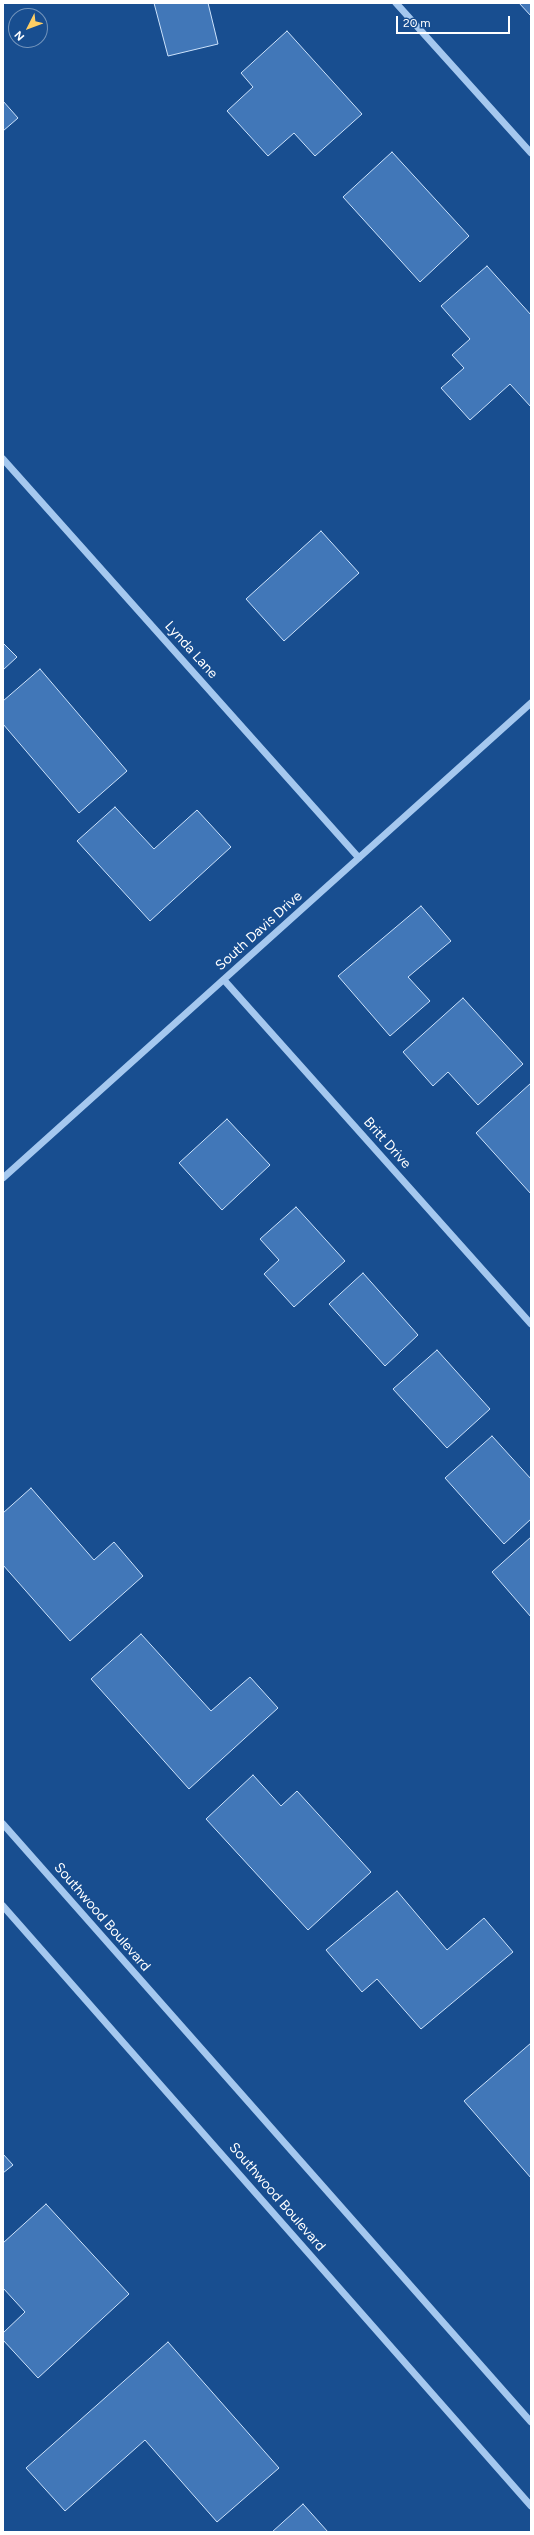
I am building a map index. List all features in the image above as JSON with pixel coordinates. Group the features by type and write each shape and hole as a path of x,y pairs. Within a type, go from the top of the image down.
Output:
{"street":[{"path":"396,3 531,153"},
{"name":"Lynda Lane","path":"3,459 359,858"},
{"name":"South Davis Drive","path":"3,1178 531,703"},
{"name":"Britt Drive","path":"224,980 531,1324"},
{"name":"Southwood Boulevard","path":"3,1824 531,2422"},
{"name":"Southwood Boulevard","path":"3,1906 531,2506"}],"building":[{"path":"154,3 208,3 218,44 168,56"},
{"path":"519,3 531,3 531,16"},
{"path":"287,31 362,114 315,156 294,133 268,156 227,111 253,87 241,73"},
{"path":"3,101 18,118 3,131"},
{"path":"392,152 469,236 420,282 343,197"},
{"path":"487,266 531,315 531,407 510,384 470,420 441,388 464,368 452,355 470,339 441,306"},
{"path":"321,531 359,573 284,641 246,599"},
{"path":"3,643 17,657 3,670"},
{"path":"40,669 127,771 79,813 3,724 3,701"},
{"path":"115,807 154,849 197,810 231,847 150,921 77,841"},
{"path":"421,906 451,941 408,977 430,1001 390,1036 338,976"},
{"path":"463,998 523,1064 478,1105 448,1072 433,1086 403,1052"},
{"path":"531,1083 531,1194 476,1133"},
{"path":"227,1119 270,1165 222,1210 179,1163"},
{"path":"296,1207 345,1261 294,1307 264,1274 279,1260 260,1239"},
{"path":"363,1273 418,1335 385,1366 329,1304"},
{"path":"437,1350 490,1409 447,1448 393,1389"},
{"path":"492,1436 531,1479 531,1519 504,1544 445,1478"},
{"path":"31,1488 94,1560 114,1542 143,1576 70,1641 3,1565 3,1513"},
{"path":"531,1537 531,1617 492,1572"},
{"path":"141,1634 211,1711 250,1677 278,1708 189,1789 91,1679"},
{"path":"253,1775 281,1806 297,1791 371,1872 308,1930 206,1819"},
{"path":"397,1891 447,1950 484,1918 513,1952 421,2029 377,1979 362,1992 326,1950"},
{"path":"531,2043 531,2178 464,2101"},
{"path":"3,2154 13,2165 3,2173"},
{"path":"46,2204 129,2294 38,2378 3,2340 3,2333 25,2312 3,2288 3,2243"},
{"path":"168,2342 279,2468 217,2522 145,2440 65,2511 26,2468"},
{"path":"303,2504 328,2532 272,2532"}]}
